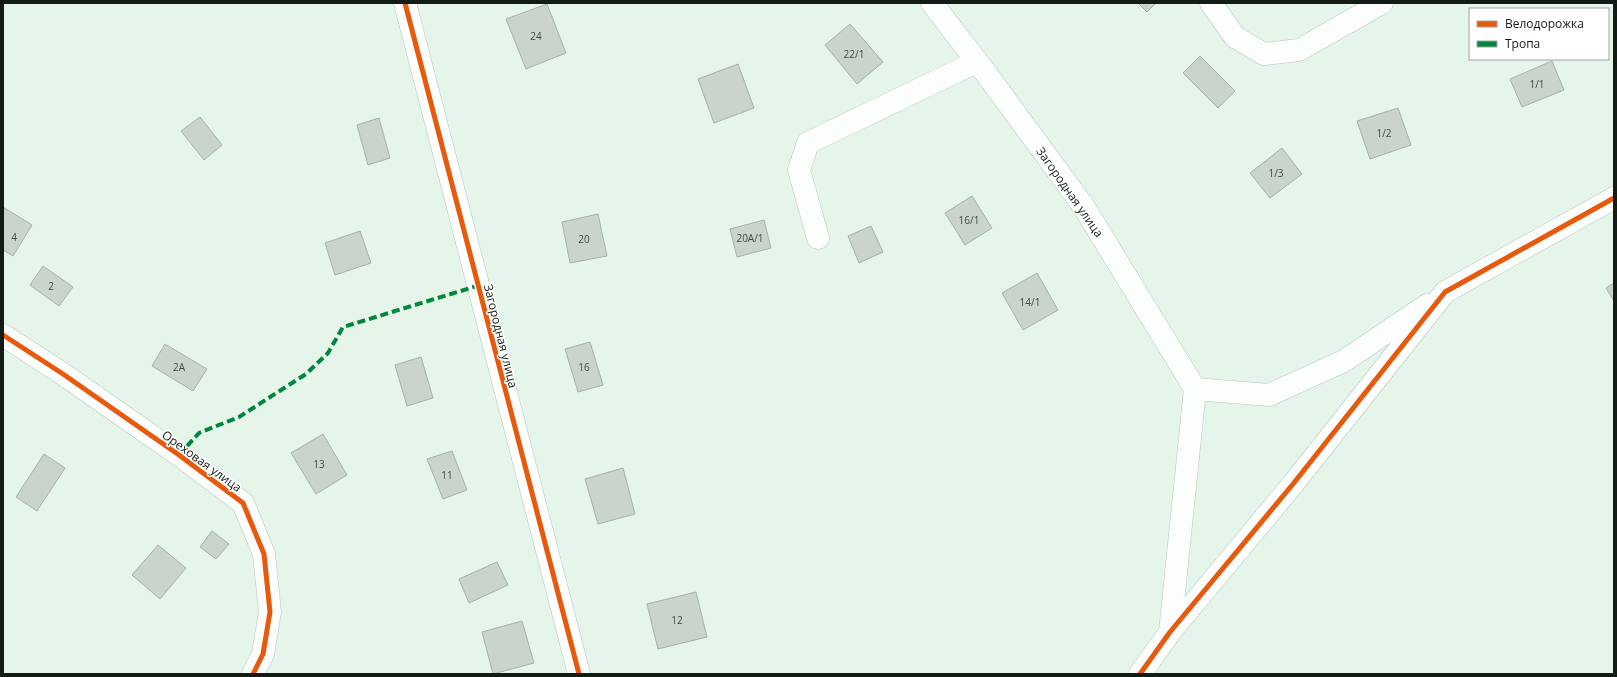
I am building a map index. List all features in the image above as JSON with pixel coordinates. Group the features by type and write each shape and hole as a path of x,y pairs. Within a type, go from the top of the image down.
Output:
{"street":[{"name":"Загородная улица","path":"405,3 579,674"},
{"name":"Загородная улица","path":"932,3 1084,207 1194,390"},
{"path":"1211,3 1235,37 1264,54 1299,50 1382,3"},
{"path":"818,238 799,170 808,143 976,62"},
{"path":"1170,632 1194,390 1269,395 1344,361 1445,292 1614,198"},
{"path":"1140,674 1170,632 1293,484 1445,292"},
{"name":"Ореховая улица","path":"3,335 63,374 179,455 243,503 264,554 270,612 263,654 253,674"}],"building":[{"path":"1138,3 1156,3 1147,12"},
{"path":"547,4 566,53 526,69 506,19"},
{"path":"850,24 883,62 857,84 825,45"},
{"path":"1200,56 1235,91 1218,108 1183,73"},
{"path":"1552,61 1564,90 1522,107 1510,79"},
{"path":"738,64 754,108 714,123 698,79"},
{"path":"1398,108 1411,145 1370,159 1357,121"},
{"path":"200,117 222,145 204,160 181,131"},
{"path":"379,118 390,158 368,165 357,125"},
{"path":"1282,148 1302,174 1270,198 1250,173"},
{"path":"972,196 992,228 965,245 945,213"},
{"path":"3,207 32,225 13,256 3,250"},
{"path":"598,214 607,256 570,263 562,222"},
{"path":"764,220 771,248 737,257 730,229"},
{"path":"871,226 883,252 859,263 848,236"},
{"path":"360,231 371,263 335,275 325,243"},
{"path":"43,266 73,287 59,306 30,285"},
{"path":"1037,273 1058,310 1023,330 1002,293"},
{"path":"1614,283 1614,301 1606,288"},
{"path":"590,342 603,385 578,392 565,349"},
{"path":"165,344 207,369 193,391 152,366"},
{"path":"421,357 433,398 407,406 395,365"},
{"path":"323,434 347,475 316,494 291,453"},
{"path":"452,451 467,490 443,499 427,459"},
{"path":"44,454 65,468 37,511 16,497"},
{"path":"623,468 635,514 598,524 585,479"},
{"path":"212,531 229,544 216,559 200,547"},
{"path":"158,545 186,568 160,599 132,575"},
{"path":"497,562 508,585 469,603 459,579"},
{"path":"696,592 707,637 658,649 647,604"},
{"path":"522,621 534,663 493,674 482,632"}],"marked path":[{"path":"179,455 199,433 239,417 306,374 328,353 343,327 477,286"}],"cycle path":[{"path":"405,3 579,674"},
{"path":"1140,674 1170,632 1293,484 1445,292 1614,198"},
{"path":"3,335 63,374 179,455 243,503 264,554 270,612 263,654 253,674"}]}
